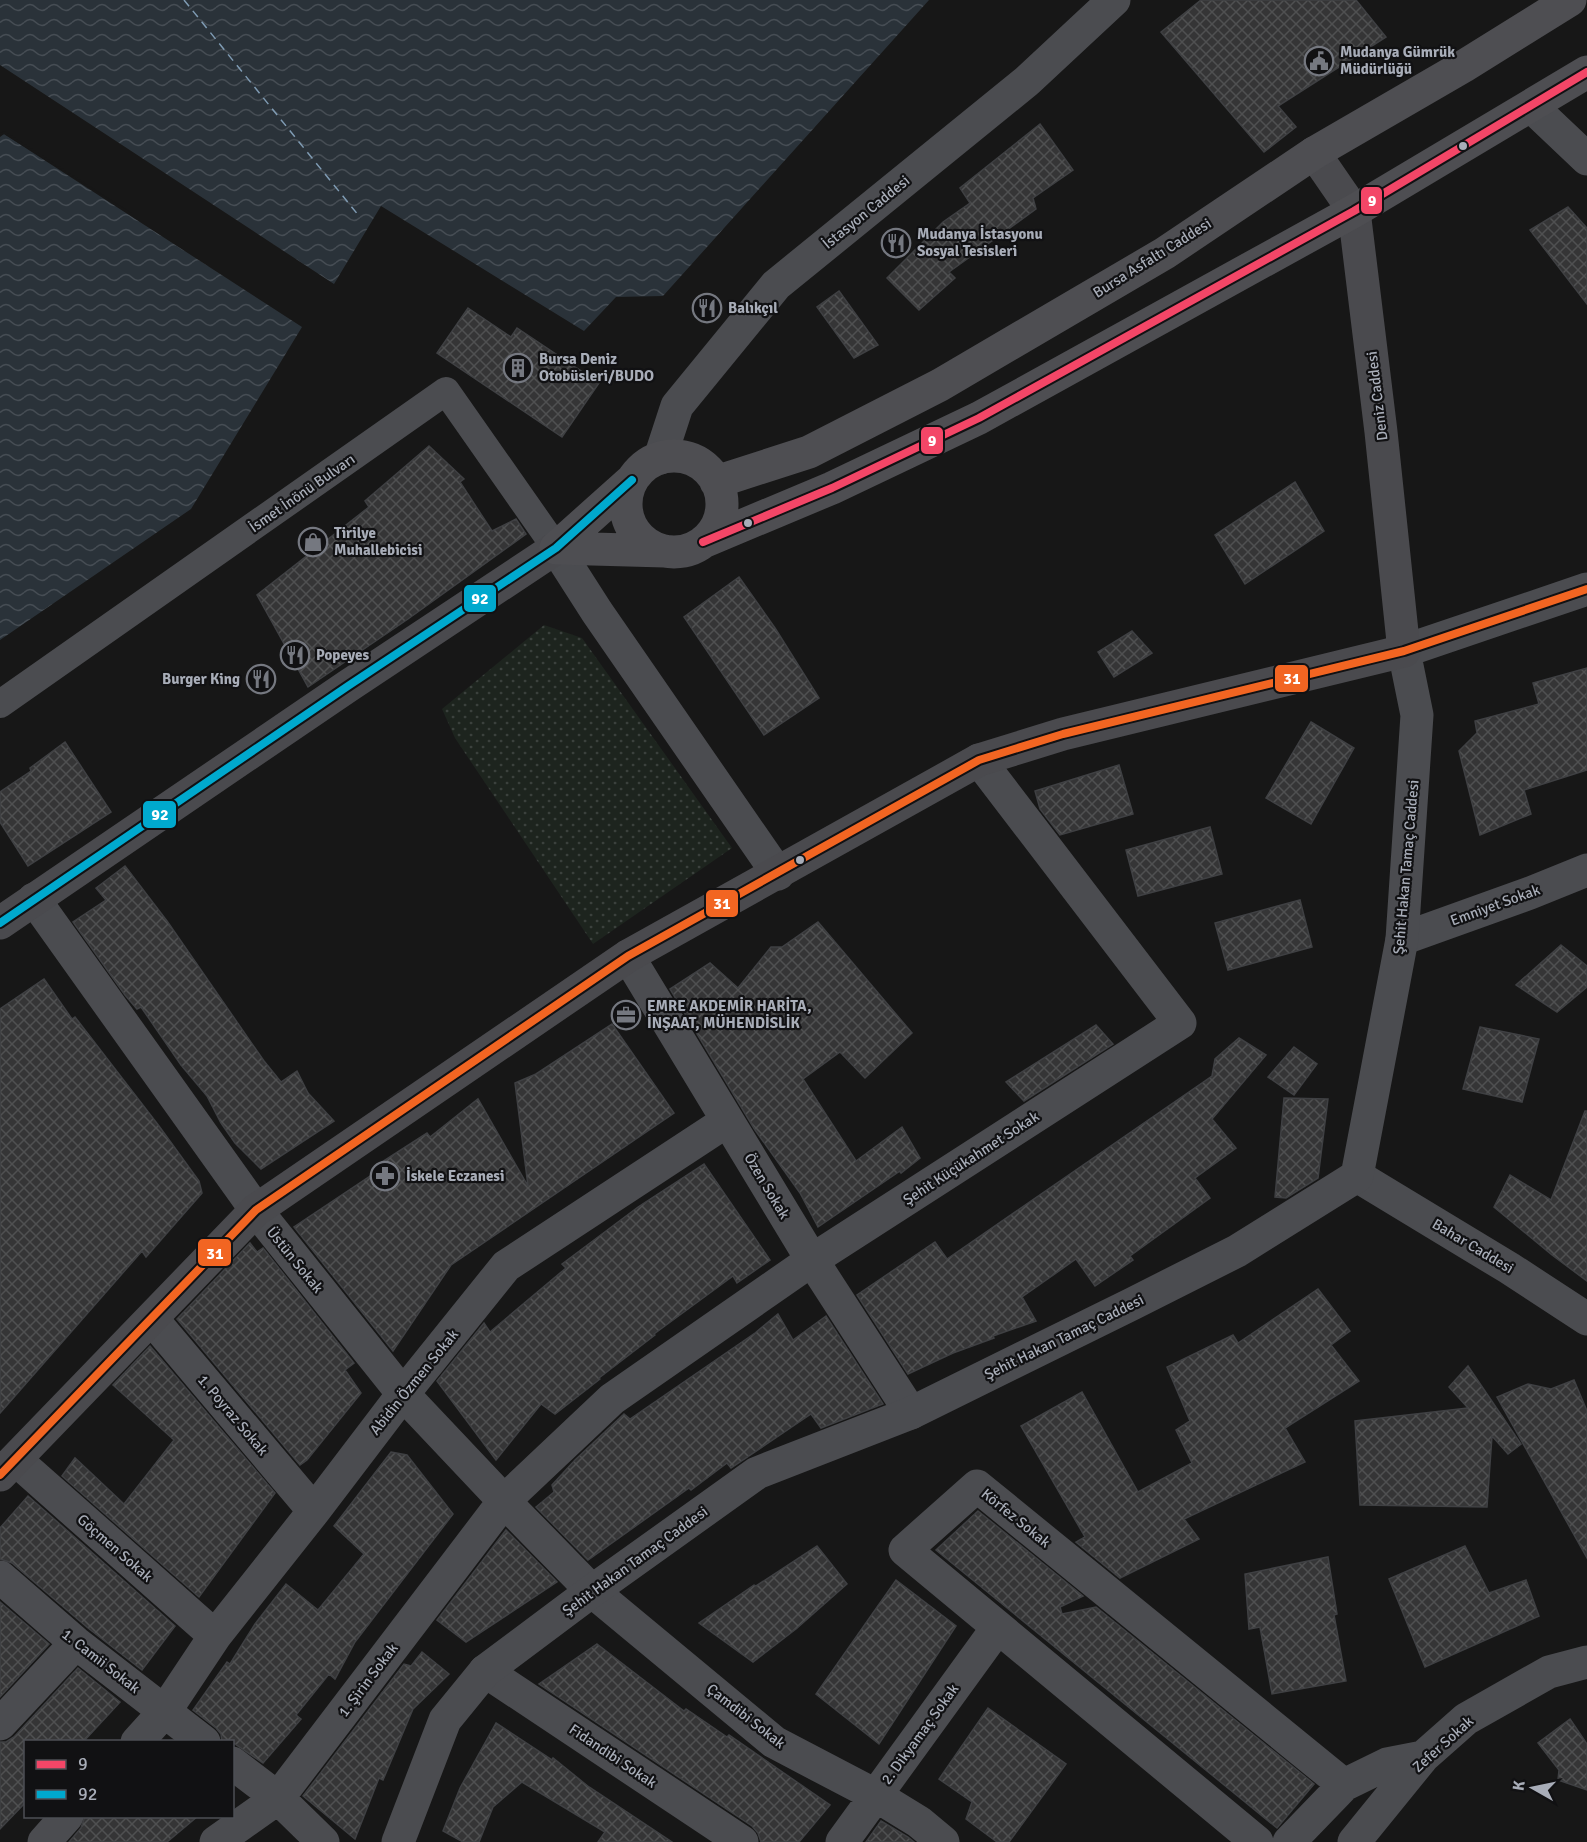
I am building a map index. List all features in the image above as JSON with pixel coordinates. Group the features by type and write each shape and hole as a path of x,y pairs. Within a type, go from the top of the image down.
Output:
{"highway":[{"name":"Bursa Asfaltı Caddesi","path":"716,482 809,452 940,384 1165,253 1314,153 1464,66 1570,0"},
{"path":"556,548 670,552 693,548 832,488 979,418 1354,211 1587,72"},
{"path":"556,548 632,480 639,470 660,458 677,456 693,460 707,469 716,482 722,498 721,514 714,530 703,542"},
{"path":"632,480 627,495 626,511 632,526 641,539 654,548 670,552"}],"main road":[{"name":"Deniz Caddesi","path":"1314,153 1354,211 1381,432 1404,651"},
{"path":"0,922 556,548"},
{"path":"8,1467 255,1210 628,956 979,760 1064,734 1404,651"}],"street":[{"name":"İstasyon Caddesi","path":"660,458 677,406 776,285 1027,81 1114,0"},
{"path":"1531,106 1587,159"},
{"name":"İsmet İnönü Bulvarı","path":"0,704 446,391 556,548"},
{"path":"556,548 604,622 778,874"},
{"path":"1404,651 1587,589"},
{"name":"Şehit Hakan Tamaç Caddesi","path":"398,1842 445,1720 485,1671 757,1473 910,1413 1237,1251 1357,1176 1402,939 1418,716 1404,651"},
{"name":"Şehit Küçükahmet Sokak","path":"504,1501 612,1399 812,1260 1180,1023 979,760"},
{"name":"Emniyet Sokak","path":"1402,939 1587,870"},
{"name":"Üstün Sokak","path":"34,899 255,1210 403,1394 592,1591"},
{"name":"Özen Sokak","path":"628,956 812,1260 910,1413"},
{"name":"Abidin Özmen Sokak","path":"139,1740 165,1711 215,1636 403,1394 506,1266 727,1121"},
{"name":"Bahar Caddesi","path":"1357,1176 1509,1268 1587,1319"},
{"name":"1. Poyraz Sokak","path":"152,1319 314,1511"},
{"name":"Göçmen Sokak","path":"8,1467 215,1636"},
{"name":"Körfez Sokak","path":"1257,1842 905,1550 977,1486 1344,1785"},
{"name":"1. Şirin Sokak","path":"216,1842 278,1798 504,1501"},
{"name":"1. Camii Sokak","path":"0,1577 76,1642 201,1740"},
{"name":"Çamdibi Sokak","path":"592,1591 774,1742 875,1795 919,1822 943,1842"},
{"name":"2. Dikyamaç Sokak","path":"842,1842 998,1627"},
{"path":"0,1724 76,1642"},
{"name":"Zefer Sokak","path":"1354,1842 1423,1757 1466,1719 1550,1672 1587,1662"},
{"name":"Fidandibi Sokak","path":"485,1671 742,1842"},
{"path":"1289,1842 1344,1785 1387,1764 1423,1757"},
{"path":"234,1765 278,1798 323,1842"},
{"path":"44,1842 65,1818"}],"shaded area":[{"path":"544,625 582,638 732,848 593,944 455,738 442,709"}],"water":[{"path":"0,0 929,0 663,296 616,297 584,331 381,206 334,284 0,65"},
{"path":"4,134 302,327 191,509 0,640 0,136"}],"pier":[{"path":"5,131 133,214 4,134 0,137 0,133"}],"building":[{"path":"1201,0 1356,0 1386,37 1278,106 1296,127 1264,152 1161,32"},
{"path":"1040,124 1073,170 1033,198 1036,209 949,272 955,278 919,310 887,278 943,222 970,203 960,188"},
{"path":"1568,207 1587,228 1587,304 1530,230"},
{"path":"839,291 878,345 854,358 817,307"},
{"name":"Bursa Deniz Otobüsleri/BUDO","path":"468,308 511,337 517,328 599,383 562,437 437,353"},
{"path":"429,446 464,479 460,482 492,531 516,519 526,534 308,687 257,595 369,507 365,501"},
{"path":"1295,482 1324,531 1245,584 1215,535"},
{"path":"739,577 775,628 819,698 764,735 684,617"},
{"path":"1132,631 1152,653 1114,677 1098,652"},
{"path":"1587,668 1587,770 1524,790 1531,814 1480,835 1459,751 1477,733 1475,721 1539,704 1533,683"},
{"path":"1311,722 1354,748 1311,824 1266,798"},
{"path":"65,742 111,812 28,866 0,822 0,792 31,771 30,768"},
{"path":"1119,765 1133,814 1060,835 1040,809 1035,791"},
{"path":"1210,827 1222,874 1138,896 1126,850"},
{"path":"125,866 167,921 281,1082 297,1071 308,1093 334,1121 261,1169 235,1143 207,1096 181,1065 141,1007 137,1009 125,995 73,922 106,900 96,888"},
{"path":"1300,900 1312,947 1228,970 1215,923"},
{"path":"818,922 912,1033 865,1078 840,1052 803,1079 856,1161 902,1127 920,1158 818,1227 800,1193 755,1130 670,989 710,963 738,988 771,947 782,947"},
{"path":"1561,945 1587,966 1587,987 1557,1012 1516,985"},
{"path":"44,979 72,1019 75,1017 159,1126 199,1181 202,1193 146,1257 142,1251 0,1413 0,1009"},
{"path":"612,1024 674,1113 451,1265 393,1351 294,1227 385,1166 382,1162 427,1133 430,1137 478,1099 528,1186 515,1083 536,1074"},
{"path":"1096,1025 1113,1044 1024,1101 1006,1082"},
{"path":"1480,1027 1539,1039 1522,1102 1463,1089"},
{"path":"1239,1038 1266,1055 1212,1119 1236,1148 1195,1178 1210,1198 1130,1256 1133,1260 1095,1286 1076,1259 1022,1297 1036,1321 993,1336 994,1338 953,1353 908,1374 857,1295 935,1242 947,1259 1212,1076 1215,1059"},
{"path":"1294,1047 1317,1064 1294,1095 1268,1077"},
{"path":"1284,1098 1328,1099 1318,1178 1286,1198 1275,1197"},
{"path":"1585,1111 1587,1111 1587,1281 1494,1207 1510,1175 1551,1200"},
{"path":"704,1164 770,1260 737,1283 733,1276 654,1334 555,1414 541,1404 496,1460 437,1381 484,1323 490,1332 566,1268 562,1264 638,1207"},
{"path":"250,1243 257,1252 263,1248 354,1363 345,1370 361,1393 307,1460 300,1465 177,1319"},
{"path":"1318,1289 1350,1331 1331,1345 1359,1381 1285,1428 1305,1462 1184,1519 1199,1539 1120,1578 1076,1542 1085,1537 1021,1426 1082,1392 1138,1492 1192,1463 1176,1430 1190,1421 1167,1367 1233,1335 1238,1343"},
{"path":"778,1314 793,1340 826,1316 883,1404 821,1428 811,1414 731,1468 727,1463 588,1560 536,1507 554,1492 552,1485 624,1414 630,1419 755,1333"},
{"path":"150,1346 275,1493 199,1597 62,1476 75,1458 124,1504 174,1440 113,1385"},
{"path":"1468,1366 1521,1444 1508,1454 1492,1436 1487,1507 1360,1505 1355,1421 1468,1408 1449,1387"},
{"path":"1574,1380 1587,1411 1587,1558 1497,1397 1528,1384 1551,1389"},
{"path":"391,1452 407,1455 453,1514 355,1642 335,1679 329,1674 296,1715 301,1719 263,1763 234,1743 234,1740 222,1740 221,1734 216,1728 193,1710 227,1662 230,1664 255,1624 286,1584 318,1610 364,1554 334,1526"},
{"path":"28,1496 175,1626 142,1670 88,1628 12,1563 0,1559 0,1528"},
{"path":"978,1511 1083,1596 1060,1607 1062,1614 1096,1607 1314,1784 1277,1828 936,1550"},
{"path":"506,1530 557,1582 466,1642 437,1620"},
{"path":"817,1546 847,1584 796,1629 753,1662 699,1623 754,1585 756,1586"},
{"path":"1465,1546 1489,1593 1526,1580 1539,1616 1425,1667 1389,1579"},
{"path":"1328,1557 1337,1614 1334,1615 1346,1681 1272,1694 1260,1627 1249,1629 1245,1574"},
{"path":"896,1580 956,1626 879,1744 816,1694"},
{"path":"0,1602 49,1644 0,1697"},
{"path":"597,1644 684,1711 686,1709 727,1737 729,1735 830,1805 799,1842 761,1842 752,1826 539,1684"},
{"path":"422,1652 449,1674 413,1709 383,1780 379,1778 355,1839 303,1796 404,1664 411,1666"},
{"path":"78,1668 120,1702 85,1740 24,1740 24,1804 0,1829 0,1742 6,1742 14,1737"},
{"path":"988,1708 1066,1764 1009,1842 997,1842 966,1819 972,1802 939,1779"},
{"path":"1570,1719 1587,1744 1587,1790 1558,1780 1559,1770 1538,1743"},
{"path":"496,1723 552,1760 553,1758 589,1787 672,1842 598,1842 605,1832 522,1782 493,1807 479,1842 463,1842 443,1831 460,1788"},
{"path":"84,1818 196,1818 167,1842 69,1842 81,1828"},
{"path":"881,1821 908,1837 914,1842 866,1842"}],"ferry route":[{"path":"184,0 359,216"}],"transit line":[{"name":"9","path":"703,542 832,488 979,418 1354,211 1587,72"},
{"name":"92","path":"0,923 348,686 556,548 632,480"},
{"name":"31","path":"0,1475 256,1210 628,956 979,760 1063,734 1404,651 1587,589"}],"place":[{"name":"Mudanya Gümrük Müdürlüğü","path":"1319,61"},
{"name":"Mudanya İstasyonu Sosyal Tesisleri","path":"896,243"},
{"name":"Balıkçıl","path":"707,308"},
{"name":"Bursa Deniz Otobüsleri/BUDO","path":"518,368"},
{"name":"Tirilye Muhallebicisi","path":"313,542"},
{"name":"Popeyes","path":"295,655"},
{"name":"Burger King","path":"261,679"},
{"name":"EMRE AKDEMİR HARİTA, İNŞAAT, MÜHENDİSLİK","path":"626,1015"},
{"name":"İskele Eczanesi","path":"385,1176"}]}
